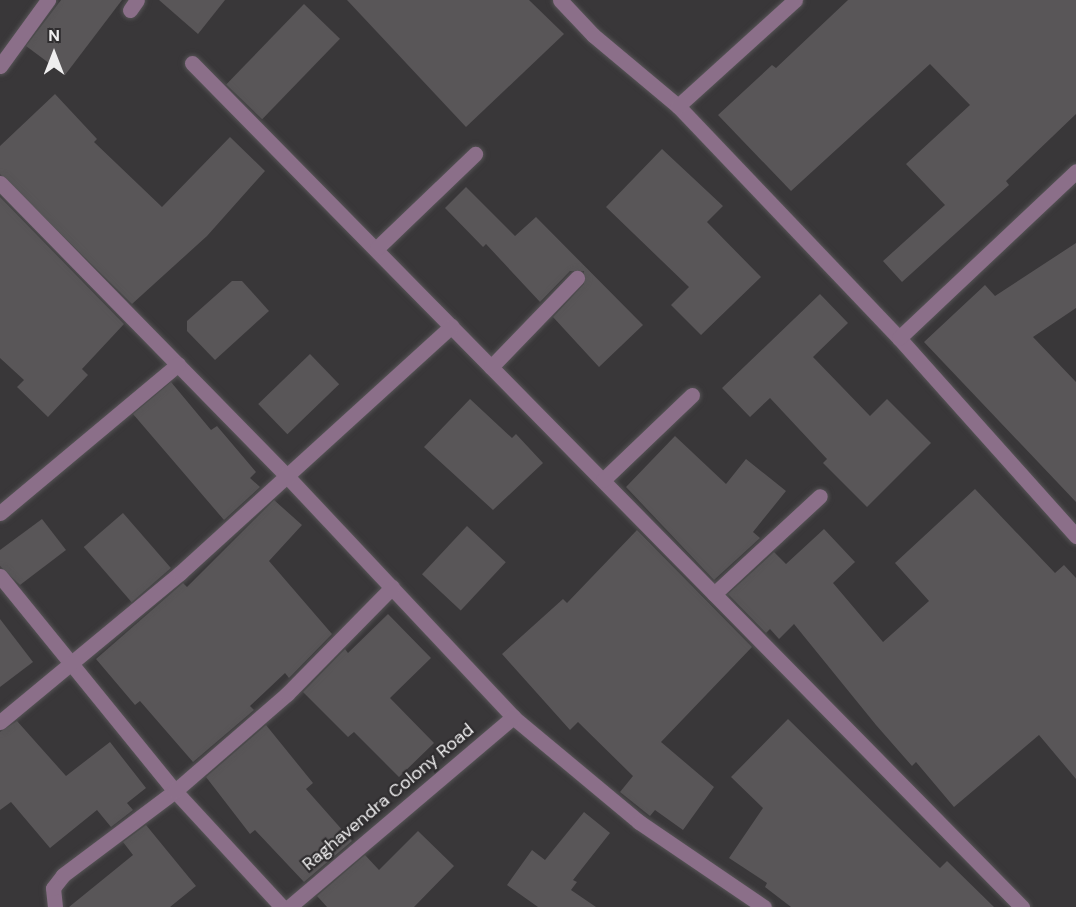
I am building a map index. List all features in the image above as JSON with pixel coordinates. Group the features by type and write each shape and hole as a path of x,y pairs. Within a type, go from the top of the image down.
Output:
{"street":[{"path":"0,66 48,0"},
{"path":"561,0 593,35 678,106 899,338 1076,536"},
{"path":"678,106 795,0"},
{"path":"0,36 12,48"},
{"path":"192,63 377,248 1016,905"},
{"path":"377,248 475,154"},
{"path":"899,338 1076,171"},
{"path":"0,183 286,475 513,717 639,822 764,907"},
{"path":"491,367 577,278"},
{"path":"0,722 180,573 451,326"},
{"path":"0,513 178,364"},
{"path":"603,480 692,395"},
{"path":"714,594 820,496"},
{"path":"0,576 72,661 175,791 282,907"},
{"path":"55,907 53,888 63,875 175,791 287,694 392,587"},
{"name":"Raghavendra Colony Road","path":"289,907 513,717"}],"building":[{"path":"61,0 122,0 65,75 26,46"},
{"path":"159,0 225,0 198,34"},
{"path":"347,0 529,0 564,34 466,127"},
{"path":"848,0 1076,0 1076,114 1006,181 1009,185 902,282 883,261 945,205 906,164 970,105 930,64 791,191 718,115 772,65 776,68"},
{"path":"304,4 340,39 262,119 226,85"},
{"path":"55,94 97,139 94,142 162,207 230,137 265,171 207,236 132,304 0,174 0,146"},
{"path":"662,149 723,206 707,222 761,277 701,335 671,305 689,287 606,207"},
{"path":"466,187 515,236 536,217 643,325 599,367 553,317 584,284 584,271 570,271 540,302 486,244 483,247 445,208"},
{"path":"0,197 124,324 82,369 88,375 48,417 17,387 24,380 0,358"},
{"path":"1076,243 1076,308 1033,337 1076,382 1076,502 924,342 985,285 995,296"},
{"path":"232,281 242,281 269,311 215,360 187,331 187,321"},
{"path":"820,294 848,323 813,357 870,416 887,399 931,443 867,507 823,463 827,459 770,398 750,417 722,388"},
{"path":"310,354 339,384 287,434 258,404"},
{"path":"171,382 211,430 217,426 256,472 250,478 260,487 224,520 133,414"},
{"path":"470,399 512,438 516,434 543,463 493,510 424,447"},
{"path":"675,436 726,484 746,459 786,491 753,532 760,538 714,580 626,487"},
{"path":"975,489 1055,573 1064,565 1076,578 1076,779 1039,735 954,807 916,762 912,766 876,725 794,624 779,639 770,629 766,633 728,594 774,552 786,564 824,529 855,562 833,583 883,642 929,601 895,563"},
{"path":"274,500 302,525 269,561 332,634 289,678 285,673 250,706 254,710 193,762 140,701 135,705 96,659 183,583 187,587"},
{"path":"123,513 171,568 132,602 84,547"},
{"path":"42,519 66,550 20,585 0,566 0,550"},
{"path":"467,526 506,562 461,610 422,574"},
{"path":"637,530 752,647 661,742 714,787 683,830 655,810 650,816 620,792 633,776 578,722 570,730 502,654 563,599 567,603"},
{"path":"388,614 431,658 390,698 434,743 399,777 354,732 348,737 303,692 345,649 348,653"},
{"path":"0,619 33,662 0,687"},
{"path":"788,719 940,868 947,861 994,907 791,907 765,887 767,883 729,858 763,808 731,777"},
{"path":"17,721 66,776 110,742 146,788 127,803 133,810 111,827 97,810 50,848 11,802 0,810 0,732"},
{"path":"266,725 313,783 306,789 352,841 304,882 255,830 250,834 206,777"},
{"path":"584,812 610,833 573,880 577,882 571,890 596,907 538,907 507,885 532,850 545,860"},
{"path":"146,825 196,886 170,907 69,907 133,855 123,842"},
{"path":"418,831 454,866 414,907 327,907 317,896 365,855 379,870"}]}
